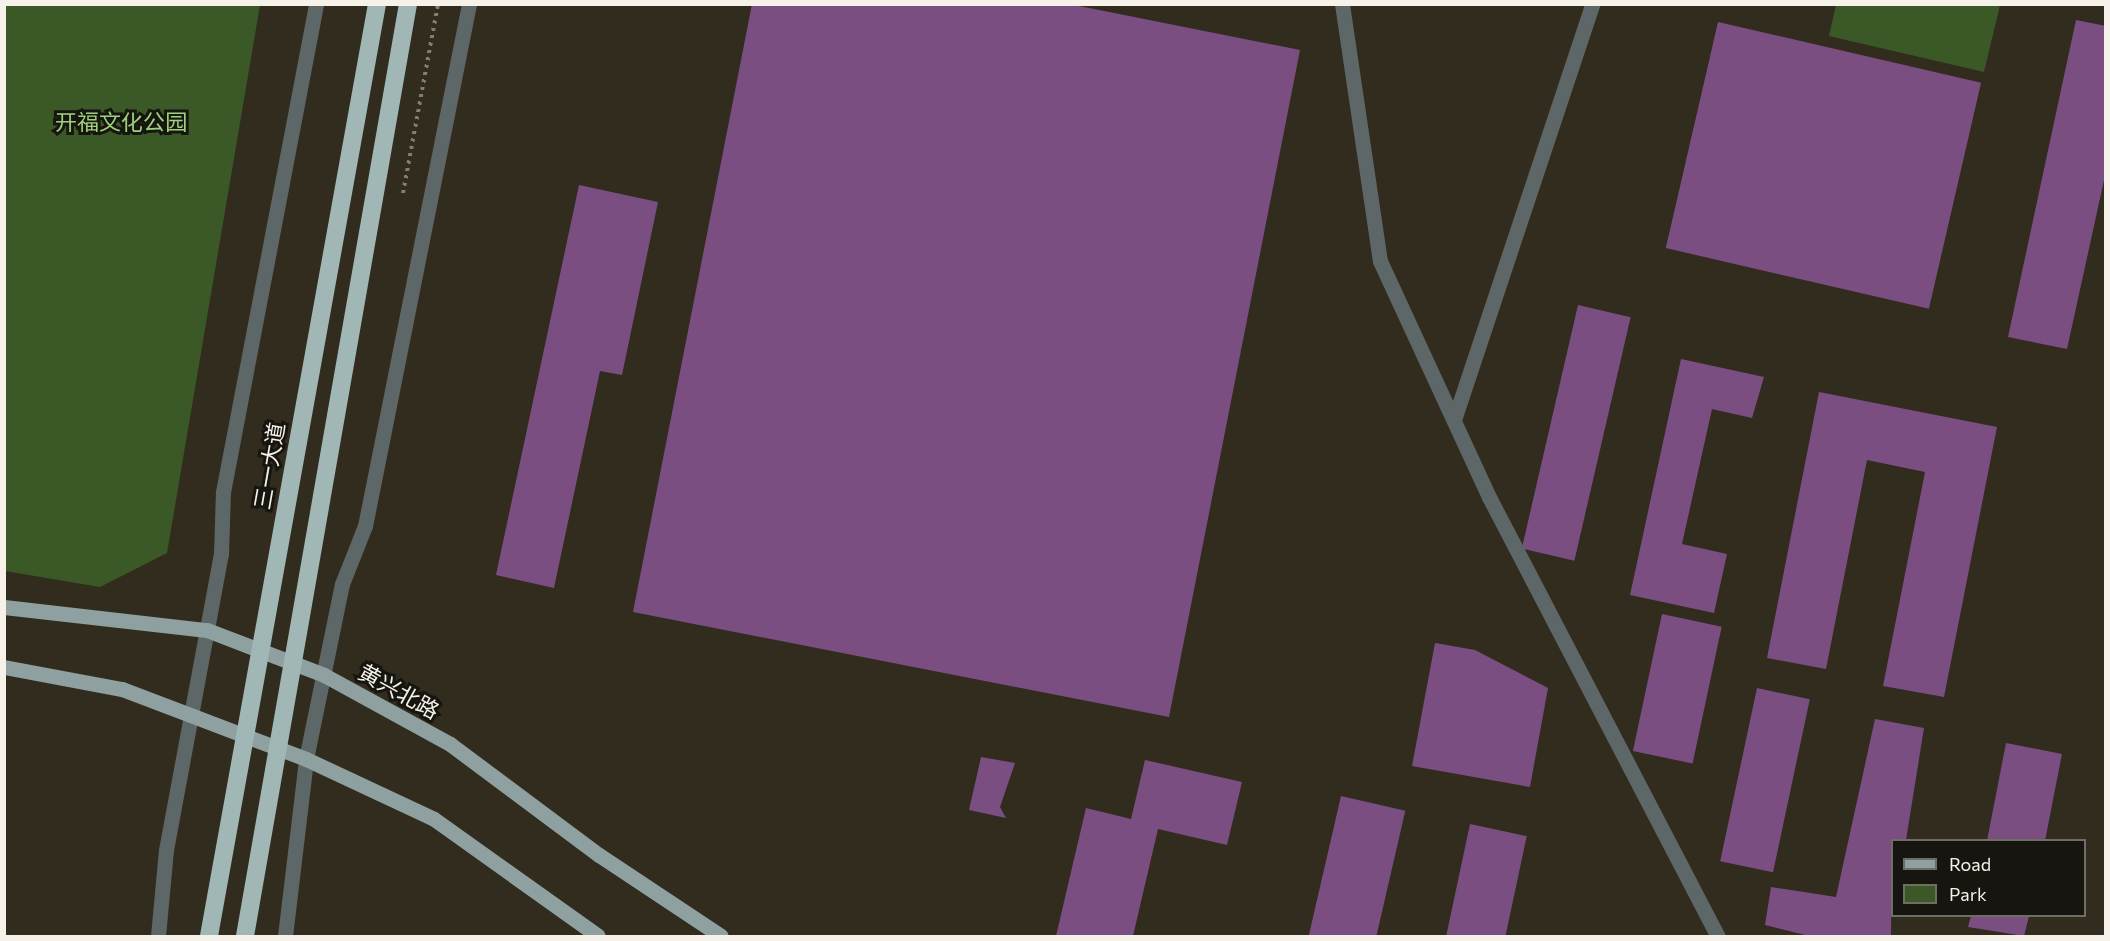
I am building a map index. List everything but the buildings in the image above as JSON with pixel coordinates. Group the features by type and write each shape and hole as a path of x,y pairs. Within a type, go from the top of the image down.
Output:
{"highway":[{"name":"三一大道","path":"209,936 377,4"},
{"path":"245,936 408,4"}],"main road":[{"name":"黄兴北路","path":"4,607 207,630 324,675 450,744 599,855 722,936"},
{"path":"4,668 62,675 190,711 306,759 434,819 598,936"}],"street":[{"path":"158,936 190,711 221,554 224,492 316,4"},
{"path":"285,936 306,759 342,584 365,526 469,4"},
{"path":"1342,4 1380,261 1454,420 1718,936"},
{"path":"1454,420 1592,4"}],"green space":[{"path":"1836,4 2000,5 1984,72 1829,36"},
{"name":"开福文化公园","path":"4,5 260,5 167,553 100,587 5,571"}]}
